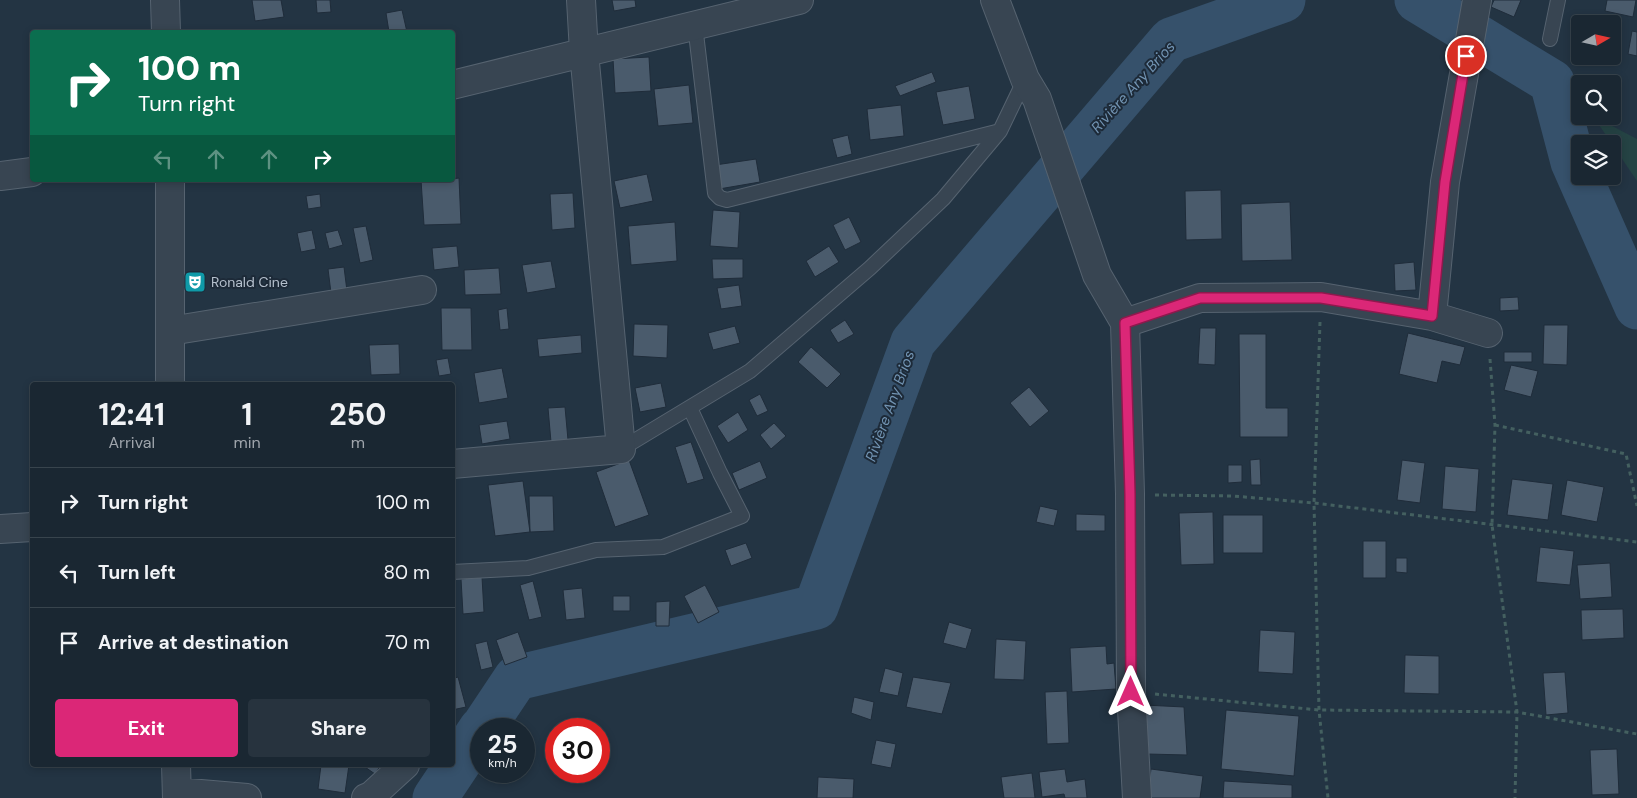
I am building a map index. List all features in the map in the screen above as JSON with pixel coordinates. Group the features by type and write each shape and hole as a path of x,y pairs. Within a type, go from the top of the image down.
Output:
{"street":[{"path":"165,0 166,30"},
{"path":"455,464 622,449 584,52 581,0"},
{"path":"455,84 799,0"},
{"path":"995,0 1031,89 1097,275 1125,323 1130,494 1131,692 1137,798"},
{"path":"1432,316 1445,182 1477,0"},
{"path":"0,176 30,172"},
{"path":"170,182 170,382"},
{"path":"170,331 422,290"},
{"path":"1125,323 1200,298 1321,298 1432,316 1488,333"},
{"path":"0,529 30,527"},
{"path":"176,767 177,795 247,798"},
{"path":"366,798 371,796 403,767"}],"lane":[{"path":"1550,39 1558,0"},
{"path":"695,25 715,193 720,198 727,200 1000,132"},
{"path":"622,449 750,371 870,268 942,199 1000,132 1031,89"},
{"path":"455,572 528,568 596,550 663,547 742,516 690,408"}],"path":[{"path":"1321,298 1314,504 1319,710 1328,798"},
{"path":"1488,333 1495,425 1492,525 1517,712 1515,798"},
{"path":"1495,425 1626,454 1637,506"},
{"path":"1130,494 1233,496 1637,542"},
{"path":"1131,692 1319,710 1517,712 1637,734"}],"green space":[{"path":"1599,125 1610,125 1637,139 1637,181 1621,157 1621,135 1606,135"}],"building":[{"path":"252,0 281,0 284,17 255,21"},
{"path":"316,0 330,0 331,12 317,13"},
{"path":"612,0 635,0 636,7 614,11"},
{"path":"1494,0 1521,0 1514,17 1491,7"},
{"path":"1607,0 1636,0 1633,17 1605,11"},
{"path":"402,10 407,30 389,30 386,13"},
{"path":"1632,31 1637,32 1637,56 1628,54"},
{"path":"649,57 651,91 615,93 613,59"},
{"path":"932,72 936,82 900,96 895,86"},
{"path":"689,85 693,123 658,126 654,89"},
{"path":"969,86 975,119 943,125 936,92"},
{"path":"901,105 904,136 870,140 867,109"},
{"path":"848,135 852,154 837,158 832,139"},
{"path":"756,159 760,182 719,189 715,165"},
{"path":"647,174 653,201 620,208 614,181"},
{"path":"459,178 461,224 424,225 421,182 455,182 455,179"},
{"path":"1221,190 1222,239 1186,240 1185,191"},
{"path":"573,193 575,228 552,230 550,194"},
{"path":"320,194 321,207 308,209 306,196"},
{"path":"1290,202 1292,260 1242,261 1241,204"},
{"path":"713,210 740,212 738,248 710,246"},
{"path":"849,217 861,242 845,250 833,225"},
{"path":"675,222 677,261 631,265 628,226"},
{"path":"366,226 373,260 360,263 353,228"},
{"path":"312,230 316,249 301,252 297,233"},
{"path":"338,230 343,245 329,249 325,233"},
{"path":"457,246 459,267 434,270 432,248"},
{"path":"829,246 839,262 815,277 806,261"},
{"path":"712,259 743,259 743,278 713,279"},
{"path":"551,261 556,288 527,293 522,265"},
{"path":"1414,262 1416,290 1395,291 1394,264"},
{"path":"344,267 347,291 331,293 328,269"},
{"path":"499,268 501,294 465,295 464,270"},
{"path":"739,285 742,306 721,309 717,288"},
{"path":"1518,297 1519,310 1500,311 1500,298"},
{"path":"441,308 471,308 472,350 442,350"},
{"path":"507,308 509,329 500,330 498,310"},
{"path":"845,320 854,334 838,343 830,330"},
{"path":"634,324 668,325 667,358 633,356"},
{"path":"1544,325 1568,325 1567,365 1543,364"},
{"path":"735,326 740,343 713,350 708,333"},
{"path":"1200,328 1216,328 1215,365 1198,364"},
{"path":"1408,333 1465,347 1460,365 1442,361 1437,383 1399,374"},
{"path":"1239,334 1266,334 1266,408 1288,408 1288,437 1240,437"},
{"path":"581,335 582,353 539,357 537,339"},
{"path":"399,344 400,374 371,375 369,345"},
{"path":"811,347 841,374 827,388 798,362"},
{"path":"1504,352 1532,352 1532,362 1504,362"},
{"path":"448,358 451,374 439,376 436,360"},
{"path":"1511,365 1538,371 1531,397 1504,390"},
{"path":"502,368 508,398 479,403 474,373"},
{"path":"661,383 666,407 640,412 635,388"},
{"path":"1029,387 1049,411 1030,427 1010,403"},
{"path":"760,394 768,411 757,416 749,400"},
{"path":"565,407 568,440 551,442 548,408"},
{"path":"738,412 748,430 728,443 717,426"},
{"path":"507,421 510,439 482,444 479,425"},
{"path":"774,423 786,436 771,449 760,435"},
{"path":"691,442 704,479 687,484 675,447"},
{"path":"1260,459 1261,485 1251,485 1250,460"},
{"path":"629,460 649,515 615,527 596,472"},
{"path":"1402,460 1425,463 1420,503 1397,500"},
{"path":"760,461 767,478 739,490 732,473"},
{"path":"1228,465 1242,465 1242,482 1228,483"},
{"path":"1445,466 1479,469 1476,512 1442,509"},
{"path":"1512,479 1553,484 1548,520 1507,515"},
{"path":"1567,480 1604,487 1597,522 1561,515"},
{"path":"523,481 530,532 495,536 488,485"},
{"path":"529,496 553,496 554,531 530,532"},
{"path":"1040,506 1058,510 1054,526 1036,522"},
{"path":"1213,512 1214,564 1181,565 1179,513"},
{"path":"1076,514 1105,515 1105,531 1076,531"},
{"path":"1223,515 1263,515 1263,553 1223,553"},
{"path":"1363,541 1386,541 1386,578 1363,578"},
{"path":"746,543 752,558 731,566 725,550"},
{"path":"1540,547 1574,551 1570,585 1536,582"},
{"path":"1396,558 1407,558 1407,573 1396,572"},
{"path":"1610,563 1612,597 1580,599 1577,565"},
{"path":"482,577 484,612 463,614 461,579"},
{"path":"533,581 542,617 529,620 520,585"},
{"path":"705,585 719,612 698,623 684,596"},
{"path":"582,588 585,618 566,620 563,590"},
{"path":"613,596 630,596 630,611 613,611"},
{"path":"670,601 669,626 656,626 656,602"},
{"path":"1623,609 1624,638 1582,640 1581,610"},
{"path":"949,622 972,629 966,649 943,643"},
{"path":"1260,630 1295,632 1293,674 1258,672"},
{"path":"518,632 527,657 505,665 496,640"},
{"path":"996,639 1026,641 1024,680 994,679"},
{"path":"487,641 493,667 481,670 475,644"},
{"path":"1106,646 1107,664 1114,663 1116,689 1072,692 1070,648"},
{"path":"1405,655 1439,656 1439,694 1404,693"},
{"path":"885,668 903,673 898,696 879,692"},
{"path":"1565,672 1568,713 1546,715 1543,673"},
{"path":"458,677 466,707 455,709 455,678"},
{"path":"913,677 951,683 942,714 906,707"},
{"path":"1067,691 1069,743 1047,744 1045,692"},
{"path":"854,697 874,702 871,720 851,713"},
{"path":"1144,705 1184,707 1187,755 1147,754"},
{"path":"1226,710 1299,716 1294,776 1221,769"},
{"path":"876,740 896,744 891,768 871,764"},
{"path":"1617,749 1619,794 1592,795 1590,750"},
{"path":"321,767 349,767 345,793 318,789"},
{"path":"365,767 380,767 375,774"},
{"path":"1065,769 1067,782 1085,779 1087,798 1065,798 1064,794 1042,797 1039,772"},
{"path":"1151,769 1203,776 1200,798 1147,798"},
{"path":"1032,773 1035,798 1004,798 1001,777"},
{"path":"818,777 854,779 853,798 817,798"},
{"path":"1224,781 1292,785 1292,798 1223,798"}],"waterway":[{"name":"Rivière Any Brios","path":"489,718 516,678 816,607 913,342 1171,40 1283,0"},
{"name":"Rivière Any Brios","path":"1417,0 1552,82 1573,162 1637,307"},
{"name":"Rivière Any Brios","path":"435,798 470,746"}],"place":[{"name":"Ronald Cine","path":"195,282"}],"route":[{"path":"1131,692 1130,494 1125,323 1200,298 1321,298 1432,316 1445,182 1466,56"}]}
